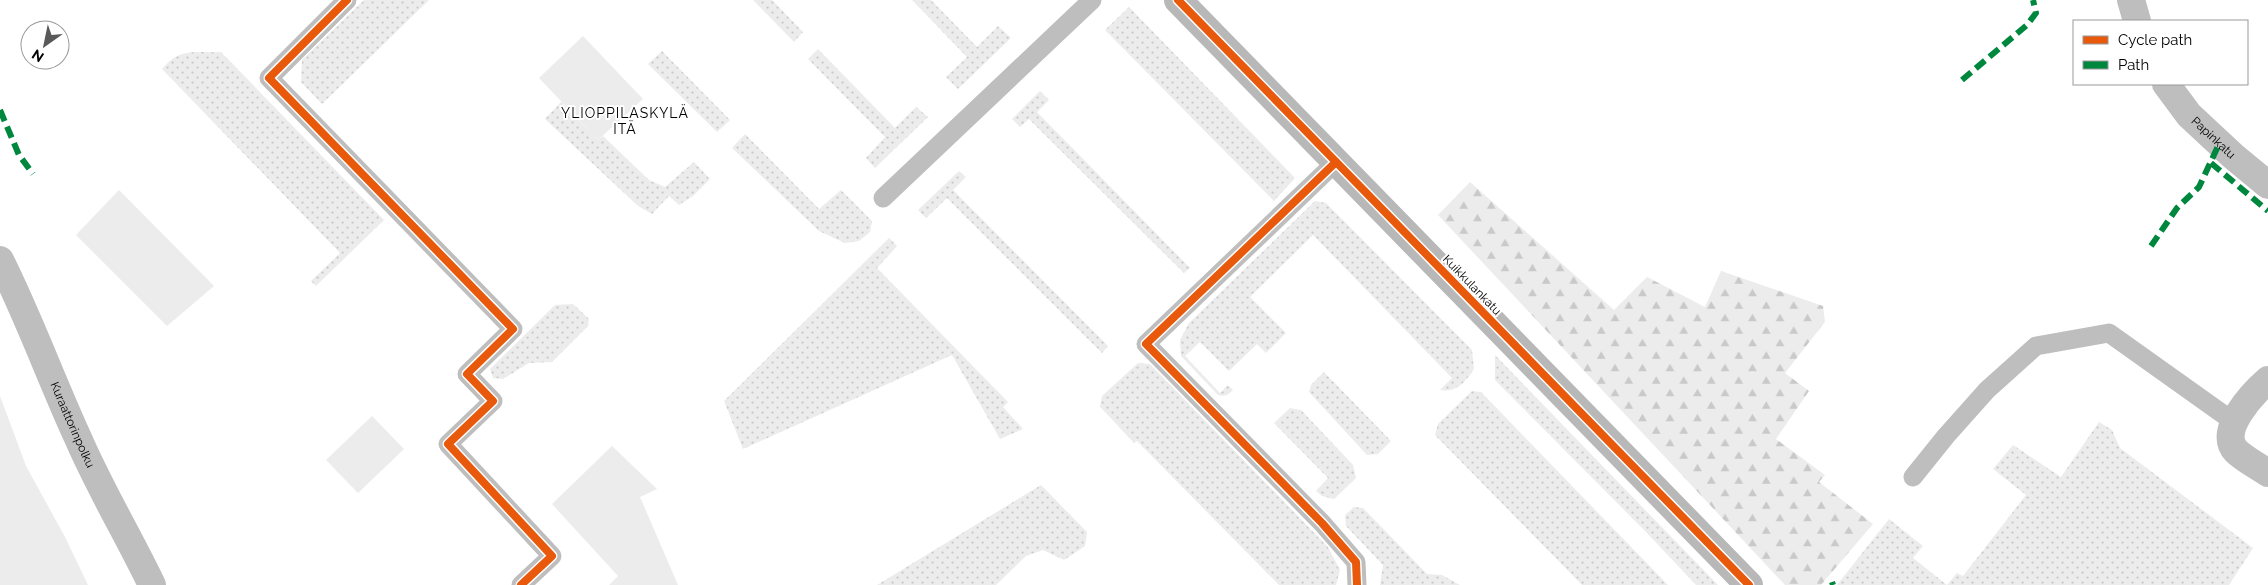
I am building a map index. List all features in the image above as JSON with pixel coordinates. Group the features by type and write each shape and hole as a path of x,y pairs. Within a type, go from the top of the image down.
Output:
{"street":[{"name":"Kuikkulankatu","path":"1178,0 1749,585"},
{"path":"2131,0 2137,20"},
{"name":"Papinkatu","path":"2167,85 2189,115 2233,156 2268,185"},
{"name":"Kuraattorinpolku","path":"0,260 25,310 77,437 104,496 152,585"},
{"path":"2268,380 2257,390 2234,422 2230,439 2235,450 2268,473"}],"lane":[{"path":"347,0 269,78 513,329 467,374 493,401 448,444 552,556 521,585"},
{"path":"883,198 1092,0"},
{"path":"1336,162 1146,344 1322,524 1356,562 1357,585"},
{"path":"1913,477 1987,390 2036,346 2109,333 2234,422"}],"green space":[{"path":"364,0 429,0 322,104 301,82 302,60"},
{"path":"753,0 772,0 803,32 794,42"},
{"path":"912,0 931,0 977,47 998,26 1011,38 958,89 946,77 967,57"},
{"path":"1129,7 1295,178 1274,201 1105,30"},
{"path":"583,36 643,99 598,140 539,78"},
{"path":"818,49 895,128 916,107 928,117 875,168 866,158 885,137 808,59"},
{"path":"662,51 730,120 717,132 648,64"},
{"path":"221,52 384,220 316,286 311,281 340,253 162,69 175,57 182,54"},
{"path":"1040,91 1049,100 1037,112 1190,268 1184,273 1029,119 1020,127 1012,119"},
{"path":"561,102 598,140 603,136 649,180 665,187 694,162 710,179 693,196 679,205 669,196 652,214 638,206 545,119"},
{"path":"745,134 819,209 841,190 872,221 870,232 859,241 845,243 819,231 732,148"},
{"path":"959,171 966,177 953,190 1108,346 1102,353 947,198 926,218 918,210"},
{"path":"1470,182 1614,310 1647,277 1705,307 1721,271 1823,306 1825,322 1785,373 1809,391 1776,439 1825,475 1819,482 1873,524 1821,585 1785,585 1438,215"},
{"path":"119,190 214,286 167,326 76,235"},
{"path":"1315,201 1326,203 1472,350 1474,369 1460,385 1451,390 1440,390 1452,378 1313,235 1250,297 1286,333 1266,353 1257,344 1229,371 1200,342 1185,356 1220,393 1228,385 1233,390 1231,392 1225,396 1218,395 1181,356 1180,340 1189,323"},
{"path":"889,238 897,246 877,268 1008,402 1003,407 1023,429 1000,439 952,355 743,449 724,401"},
{"path":"573,304 589,319 588,326 552,362 529,363 503,379 493,378 490,369 555,305"},
{"path":"1495,355 1718,585 1696,585 1495,380"},
{"path":"1138,363 1150,364 1328,547 1340,570 1336,585 1279,585 1137,441 1134,443 1100,407 1102,396"},
{"path":"1324,372 1391,441 1378,454 1367,455 1309,392 1311,385"},
{"path":"1472,391 1481,392 1668,585 1582,585 1435,435 1438,424"},
{"path":"0,396 26,466 65,537 88,585 0,585"},
{"path":"1290,408 1301,410 1353,465 1356,478 1334,499 1322,496 1316,491 1328,478 1274,423"},
{"path":"372,416 404,449 358,493 326,460"},
{"path":"2099,422 2112,430 2120,448 2253,548 2229,585 1947,585 1957,573 1963,576 2026,495 1993,469 2013,445 2061,477"},
{"path":"612,446 657,489 640,497 678,585 609,585 618,576 552,504"},
{"path":"1041,485 1087,532 1085,546 1064,560 1043,550 1026,556 996,585 877,585"},
{"path":"1354,507 1363,508 1427,574 1442,575 1460,585 1380,585 1383,565 1346,526 1345,515"},
{"path":"1889,519 1923,546 1913,558 1947,585 1837,585"}],"marked path":[{"path":"1962,80 2027,25 2036,13 2033,0"},
{"path":"0,110 19,155 33,174"},
{"path":"2151,246 2177,208 2199,187 2219,144"},
{"path":"2211,163 2268,211"}],"cycle path":[{"path":"347,0 269,78 513,329 467,374 493,401 448,444 552,556 521,585"},
{"path":"1178,0 1749,585"},
{"path":"1336,162 1146,344 1322,523 1356,562 1357,585"}],"district":[{"name":"YLIOPPILASKYLÄ ITÄ","path":"625,122"}]}
